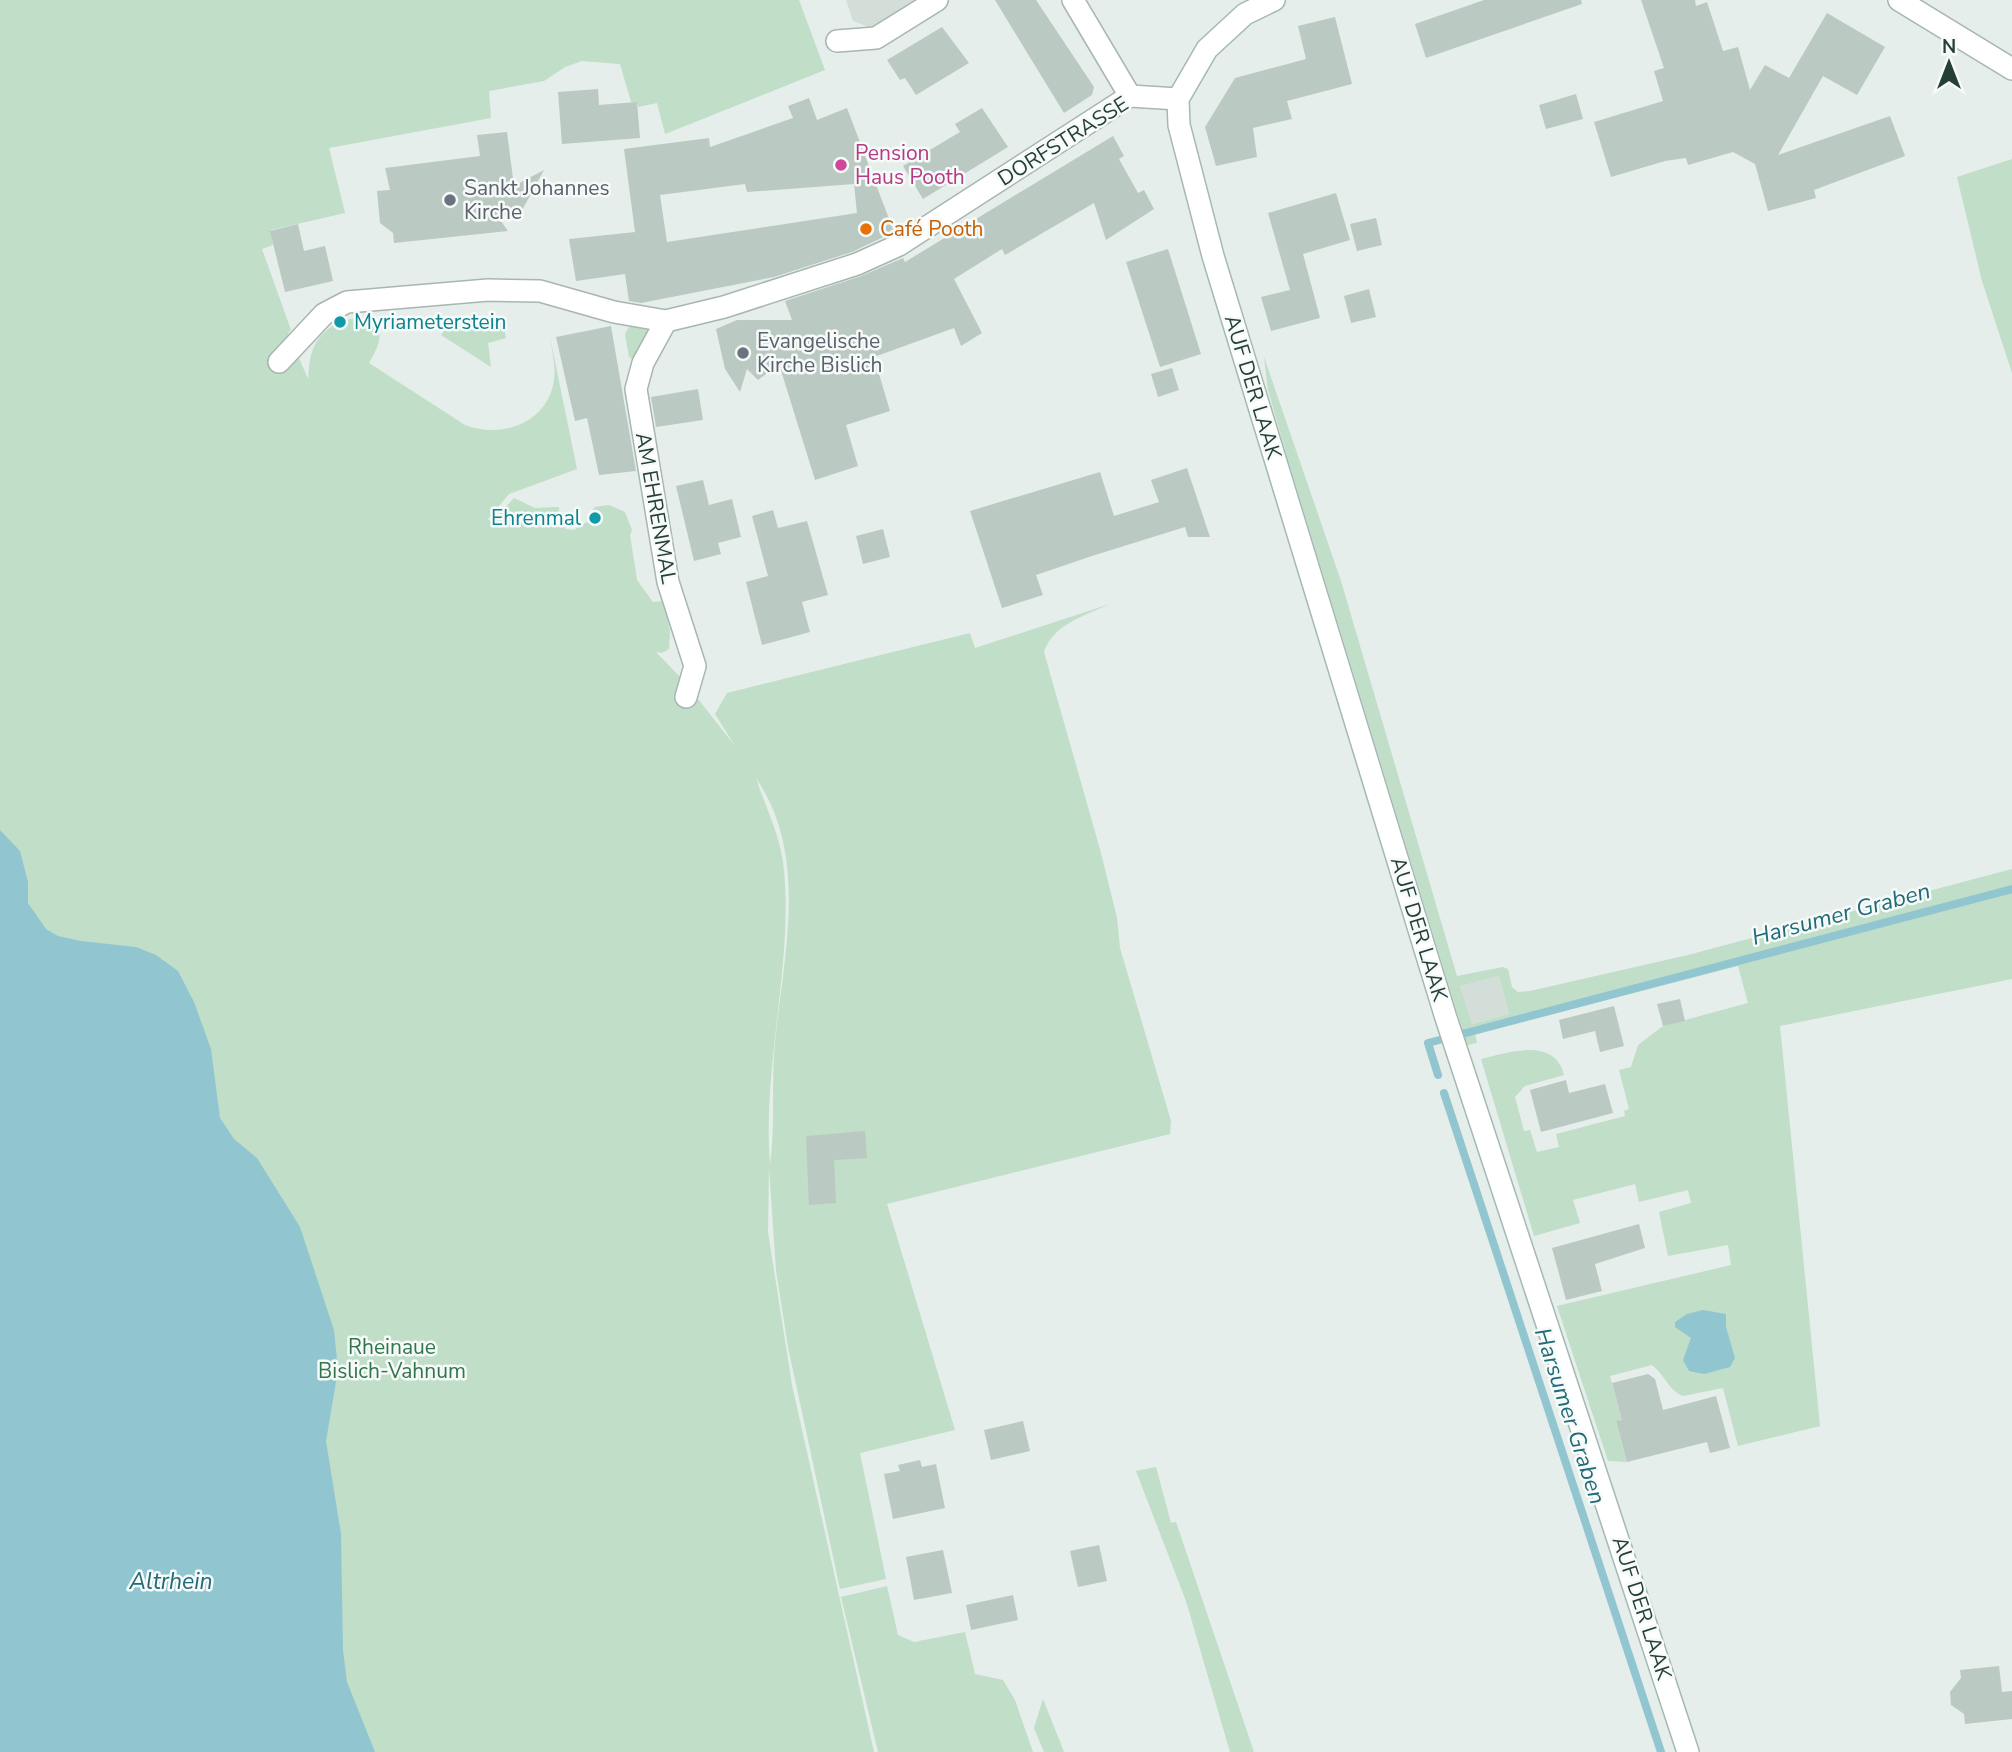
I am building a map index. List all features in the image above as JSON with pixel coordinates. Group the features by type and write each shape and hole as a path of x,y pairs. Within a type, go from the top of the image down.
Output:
{"main road":[{"path":"837,41 876,38 937,0"},
{"path":"1073,0 1130,96"},
{"path":"1178,99 1207,49 1245,14 1274,0"},
{"path":"1899,0 2012,69"},
{"name":"DORFSTRASSE","path":"666,321 724,307 858,264 899,245 1130,96 1178,99"},
{"name":"AUF DER LAAK","path":"1178,99 1178,125 1213,256 1446,1018 1688,1752"},
{"path":"279,362 324,314 347,302 488,290 540,291 614,312 666,321"},
{"name":"AM EHRENMAL","path":"666,321 643,363 636,389 668,582 695,666 686,697"}],"shaded area":[{"path":"846,0 918,0 872,28 853,21"},
{"path":"1499,976 1509,1014 1471,1024 1460,986"}],"green space":[{"name":"Rheinaue Bislich-Vahnum","path":"0,0 799,0 825,70 665,134 657,103 638,107 637,102 631,102 620,64 582,61 565,67 544,81 489,91 491,118 329,148 345,213 271,230 273,245 262,249 291,330 288,333 308,379 314,347 328,329 353,319 370,321 378,326 379,337 378,346 369,363 465,425 494,430 521,424 543,407 554,380 550,337 577,469 509,494 488,519 492,522 514,498 535,508 559,507 560,522 566,529 574,530 587,522 593,526 600,519 591,512 595,507 609,505 625,512 632,530 630,535 637,580 653,602 663,601 670,630 669,649 662,653 656,652 683,680 735,746 715,714 727,693 970,633 975,648 1110,604 1062,628 1048,643 1044,652 1101,853 1117,918 1120,948 1171,1121 1170,1134 887,1204 955,1430 860,1453 886,1579 840,1589 788,1347 776,1270 769,1167 768,1232 792,1385 874,1752 0,1752","holes":["756,778 773,810 783,843 789,913 774,1054 770,1165 770,1091 786,906 780,846"]},
{"path":"2012,159 2012,373 1982,281 1957,177"},
{"path":"637,324 648,327 650,332 633,359 629,357 625,334 629,327"},
{"path":"504,329 506,338 488,343 491,367 441,335 444,331"},
{"path":"1264,357 1341,581 1457,976 1503,967 1508,969 1512,987 1518,992 1530,991 1688,955 2012,869 2012,979 1780,1026 1820,1426 1738,1446 1723,1388 1683,1396 1674,1390 1652,1365 1610,1376 1622,1420 1616,1422 1627,1462 1608,1461 1557,1306 1731,1265 1728,1245 1668,1256 1659,1212 1691,1203 1688,1190 1639,1202 1635,1184 1573,1200 1580,1223 1534,1236 1481,1059 1529,1050 1551,1055 1559,1063 1564,1075 1525,1086 1515,1097 1524,1131 1530,1130 1537,1152 1559,1147 1556,1134 1625,1116 1624,1111 1629,1109 1619,1070 1631,1067 1638,1045 1663,1026 1748,1003 1738,966 1475,1034 1477,1043 1467,1045 1268,390","holes":["1499,976 1509,1014 1472,1024 1460,986"]},
{"path":"1156,1467 1171,1523 1176,1522 1254,1752 1230,1752 1186,1601 1136,1471"},
{"path":"887,1586 898,1635 914,1642 965,1632 975,1674 1003,1680 1015,1700 1033,1752 878,1752 841,1597"},
{"path":"1043,1699 1064,1752 1044,1752 1034,1728"}],"water":[{"name":"Altrhein","path":"0,830 20,851 28,882 28,903 46,929 58,936 81,941 136,947 156,955 178,971 194,1002 211,1049 220,1118 234,1139 257,1158 300,1227 334,1330 338,1370 326,1441 341,1534 343,1650 347,1682 375,1752 0,1752"},
{"path":"1703,1310 1726,1314 1726,1327 1735,1358 1730,1367 1704,1374 1689,1371 1683,1360 1691,1338 1675,1327 1675,1322 1687,1314"}],"building":[{"path":"995,0 1036,0 1094,87 1092,95 1064,113"},
{"path":"1484,0 1581,0 1582,4 1426,58 1415,24"},
{"path":"1641,0 1695,0 1696,6 1707,2 1723,51 1738,47 1750,90 1765,65 1789,78 1827,13 1885,47 1857,95 1823,76 1778,155 1890,116 1905,156 1814,190 1816,198 1768,211 1755,164 1733,152 1688,165 1686,158 1665,161 1611,177 1594,122 1663,101 1654,71 1664,68"},
{"path":"1335,17 1352,84 1287,101 1292,119 1253,128 1257,157 1216,166 1205,127 1235,78 1306,59 1298,26"},
{"path":"942,27 969,63 916,95 905,78 900,80 887,60"},
{"path":"598,89 599,105 637,102 640,138 562,144 558,92"},
{"path":"1576,94 1583,119 1546,129 1539,105"},
{"path":"809,98 817,120 847,108 894,232 852,252 774,277 641,303 629,301 625,274 576,281 569,239 635,232 624,149 709,138 710,147 793,118 788,106","holes":["745,184 747,192 854,184 857,213 667,242 660,195"]},
{"path":"982,108 1008,147 923,199 903,166 960,132 955,124"},
{"name":"Sankt Johannes Kirche","path":"507,132 514,186 544,170 520,214 498,217 508,231 394,243 393,233 380,223 377,191 390,190 385,168 480,156 477,135"},
{"path":"1113,136 1124,156 1119,159 1138,193 1144,190 1154,209 1106,240 1094,203 1005,255 1002,249 954,279 982,333 961,346 954,328 874,357 890,411 846,425 858,466 815,480 779,364 758,380 747,369 740,392 725,369 716,329 737,320 792,320 785,301 861,276 903,258 905,262"},
{"path":"1336,193 1350,240 1303,254 1320,318 1271,331 1261,297 1290,290 1268,213"},
{"path":"1376,218 1382,245 1357,251 1350,224"},
{"path":"298,224 304,251 325,246 333,281 285,292 270,231"},
{"path":"1168,249 1201,354 1160,367 1126,262"},
{"path":"1369,289 1376,317 1351,323 1344,296"},
{"path":"611,326 636,471 599,475 587,418 575,421 556,337"},
{"path":"1172,368 1179,390 1158,397 1151,374"},
{"path":"698,389 703,420 656,427 651,397"},
{"path":"1187,468 1210,537 1188,537 1185,527 1036,575 1043,595 1002,608 970,511 1100,472 1114,516 1159,502 1151,480"},
{"path":"703,480 709,505 732,499 741,537 718,543 721,554 694,561 676,486"},
{"path":"773,510 778,528 807,521 828,595 802,602 810,632 762,645 746,582 768,576 752,516"},
{"path":"883,529 890,557 863,564 856,536"},
{"path":"1680,999 1685,1021 1663,1026 1657,1004"},
{"path":"1614,1006 1624,1046 1600,1052 1595,1031 1563,1039 1559,1020"},
{"path":"1566,1080 1569,1093 1605,1084 1613,1113 1541,1132 1530,1090"},
{"path":"865,1131 867,1158 834,1160 836,1203 809,1205 806,1136"},
{"path":"1639,1224 1645,1248 1595,1264 1602,1291 1566,1300 1552,1248"},
{"path":"1648,1374 1655,1379 1663,1410 1716,1396 1730,1448 1710,1453 1707,1442 1627,1462 1616,1421 1622,1420 1612,1383"},
{"path":"1023,1421 1030,1451 991,1460 984,1430"},
{"path":"920,1460 922,1467 936,1464 945,1508 893,1519 884,1474 900,1471 898,1465"},
{"path":"1099,1545 1107,1581 1078,1587 1070,1551"},
{"path":"943,1550 952,1593 914,1600 906,1557"},
{"path":"1013,1595 1018,1620 971,1630 966,1605"},
{"path":"1999,1666 2002,1692 2012,1691 2012,1719 1965,1724 1964,1714 1951,1705 1950,1692 1961,1678 1960,1670"}],"waterway":[{"name":"Harsumer Graben","path":"1438,1075 1428,1043 2012,889"},
{"name":"Harsumer Graben","path":"1444,1093 1661,1752"}],"place":[{"name":"Pension Haus Pooth","path":"841,165"},
{"name":"Sankt Johannes Kirche","path":"450,200"},
{"name":"Café Pooth","path":"866,229"},
{"name":"Myriameterstein","path":"340,322"},
{"name":"Evangelische Kirche Bislich","path":"743,353"},
{"name":"Ehrenmal","path":"595,518"}]}
